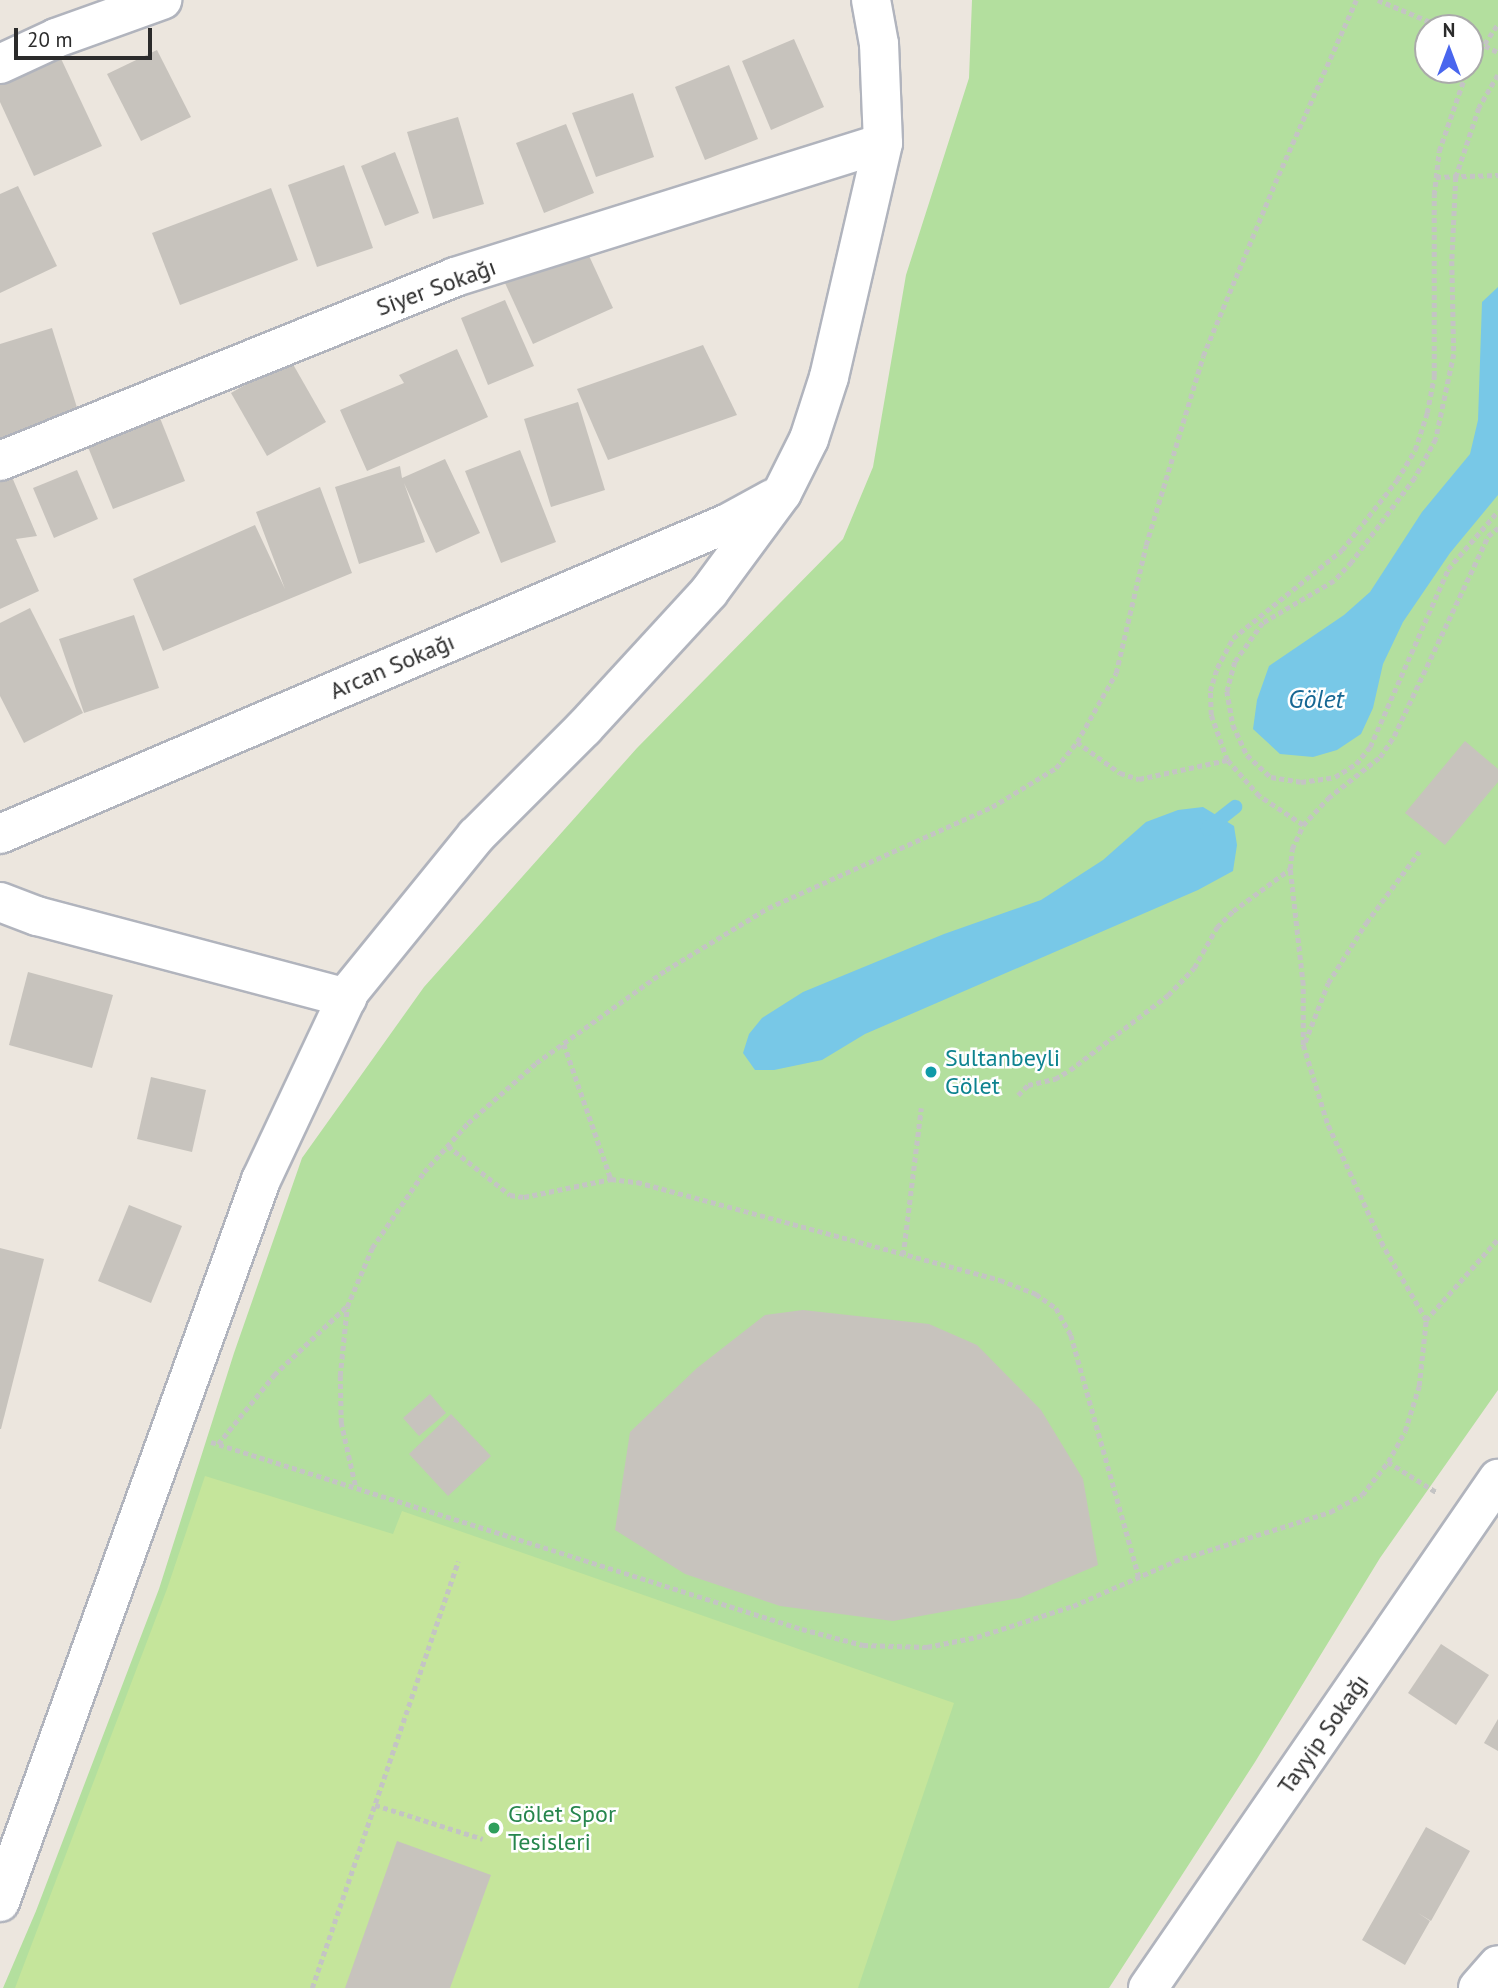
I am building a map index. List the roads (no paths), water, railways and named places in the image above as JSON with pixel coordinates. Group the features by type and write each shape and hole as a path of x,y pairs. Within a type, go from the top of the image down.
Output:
{"street":[{"path":"0,64 56,38 162,0"},
{"path":"0,1902 30,1826 261,1180 346,998 476,836 584,728 709,592 782,493 809,439 829,377 883,143 879,44 871,0"},
{"name":"Siyer Sokağı","path":"0,461 455,277 883,143"},
{"name":"Arcan Sokağı","path":"0,834 728,523 782,493"},
{"path":"0,902 37,916 346,998"},
{"name":"Tayyip Sokağı","path":"1148,1988 1498,1479"},
{"path":"1478,1988 1498,1965"}],"water":[{"name":"Gölet","path":"1498,287 1498,495 1450,553 1403,622 1383,664 1373,708 1361,734 1337,750 1313,757 1280,754 1253,729 1257,700 1269,666 1344,615 1370,592 1422,512 1470,454 1478,420 1482,302"},
{"path":"1203,807 1234,826 1237,845 1233,871 1198,890 865,1034 822,1060 774,1070 755,1070 743,1053 749,1034 762,1018 803,992 944,934 1041,900 1103,860 1146,822 1178,810"}],"waterway":[{"path":"1207,829 1235,807"}],"place":[{"name":"Sultanbeyli Gölet","path":"931,1072"},
{"name":"Gölet Spor Tesisleri","path":"494,1828"}]}
